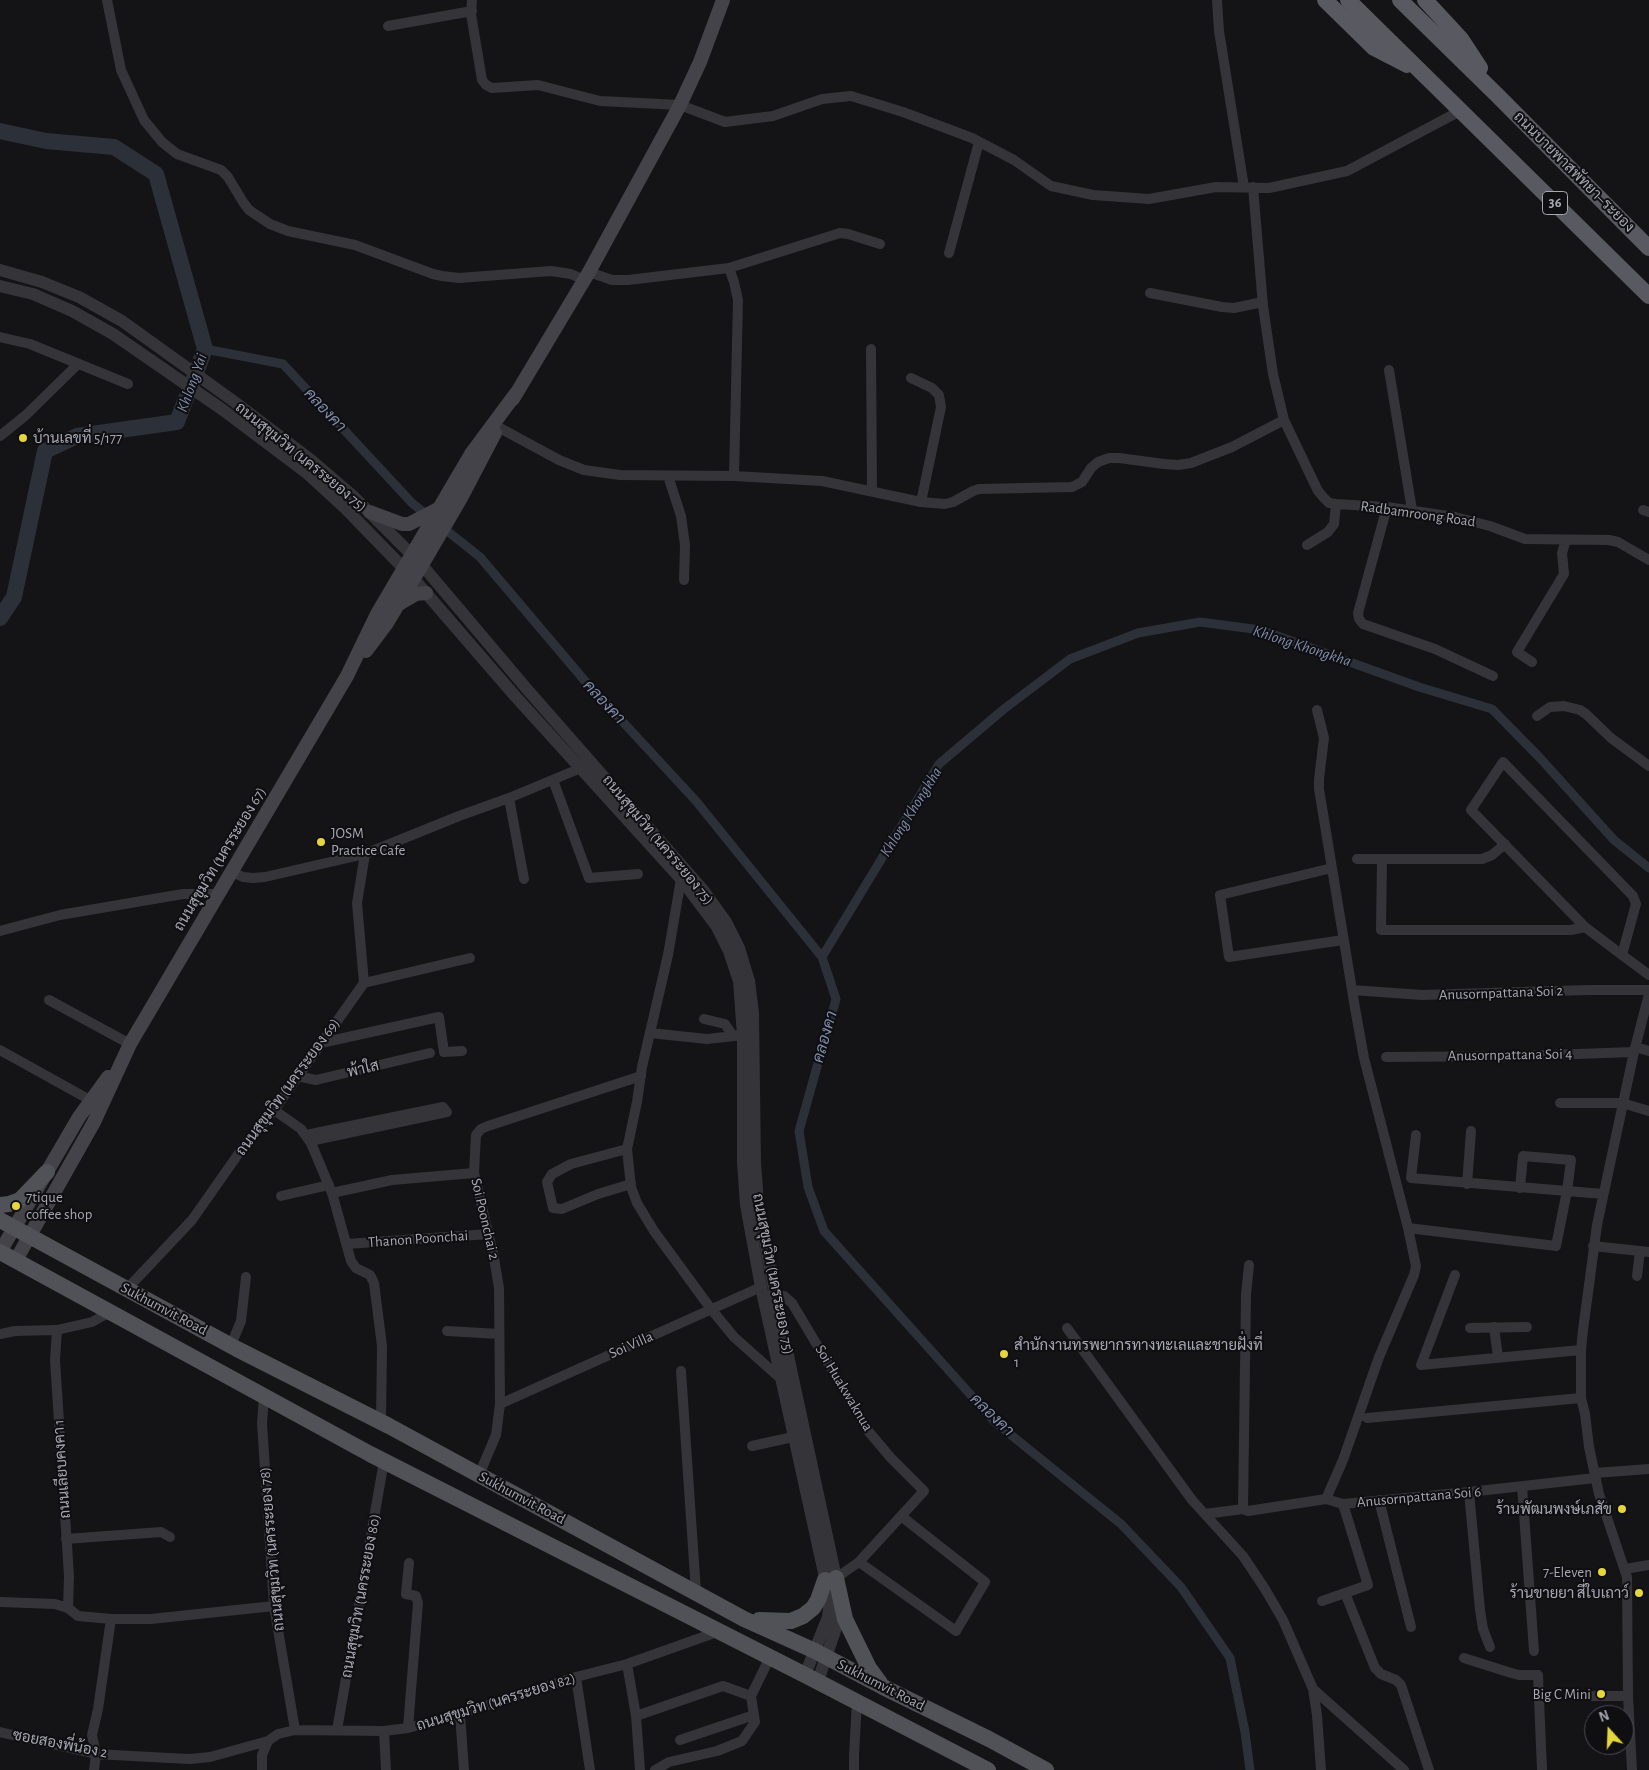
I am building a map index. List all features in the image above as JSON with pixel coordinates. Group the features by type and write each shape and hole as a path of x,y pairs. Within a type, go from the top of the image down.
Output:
{"highway":[{"name":"36","path":"1325,0 1374,48 1422,74"},
{"name":"36","path":"1348,0 1649,296"},
{"name":"ถนนบายพาสพัทยา–ระยอง","path":"1400,0 1649,248"},
{"name":"ถนนบายพาสพัทยา–ระยอง","path":"1425,0 1461,39 1498,96"}],"main road":[{"path":"455,495 498,428 517,392 587,276 680,105 700,62 724,0"},
{"path":"455,495 471,454 517,392"},
{"name":"ถนนสุขุมวิท (นครระยอง 67)","path":"417,560 422,537 439,508 455,495"},
{"name":"ถนนสุขุมวิท (นครระยอง 67)","path":"16,1260 94,1122 130,1044 347,676 377,614 417,560 433,547 455,495"},
{"path":"370,512 402,524 409,524 439,508"},
{"name":"ถนนสุขุมวิท (นครระยอง 67)","path":"347,676 387,623 397,606 408,573"},
{"path":"397,606 416,594 426,592"},
{"name":"ถนนสุขุมวิท (นครระยอง 67)","path":"0,1252 7,1224 47,1172 90,1100 122,1059"},
{"path":"0,1205 20,1200 47,1172"},
{"name":"Sukhumvit Road","path":"7,1224 231,1345 381,1422 744,1619 821,1654 1046,1770"},
{"name":"Sukhumvit Road","path":"0,1252 384,1461 857,1701 988,1770"},
{"path":"744,1619 778,1622 791,1621 803,1616 813,1608 831,1579"},
{"path":"831,1579 845,1619 869,1668 883,1687"}],"street":[{"path":"107,0 120,70 144,120 162,142 177,154 221,170 228,177 249,210 270,224 288,231 355,245 433,274 459,278 551,271 612,280 628,280 729,268 840,233 880,244"},
{"path":"472,0 482,80 492,88 538,85 600,100 680,105 725,122 773,116 822,99 851,96 903,112 979,142 1014,160 1051,186 1093,195 1149,199 1216,188 1269,188 1347,171 1460,111"},
{"path":"1217,0 1219,31 1248,187 1273,374 1284,420 1318,491 1329,502 1336,504 1334,524 1328,532 1307,545"},
{"path":"388,26 472,11"},
{"path":"949,253 979,142"},
{"path":"729,268 738,300 734,476"},
{"name":"ถนนสุขุมวิท (นครระยอง 75)","path":"0,270 42,282 79,298 122,321 232,400 311,460 370,512 417,560 703,890 726,922 739,948 749,980 753,1013 755,1162 758,1204 766,1293 780,1378 793,1437 831,1579 840,1600 839,1619 821,1654 812,1678"},
{"name":"ถนนสุขุมวิท (นครระยอง 75)","path":"0,286 33,294 72,311 113,334 223,410 308,474 345,508 426,592 681,879 717,927 729,950 739,981 738,1036 746,1205 831,1579"},
{"path":"1150,293 1234,308 1263,302"},
{"path":"0,337 30,344 128,384"},
{"path":"871,349 872,491"},
{"path":"0,436 26,415 78,364"},
{"path":"1389,370 1412,510"},
{"path":"911,378 932,388 939,395 941,407 921,502"},
{"path":"498,428 559,460 584,470 620,475 734,476 822,481 921,502 945,504 979,489 1072,487 1082,482 1091,468 1098,462 1109,458 1178,465 1191,463 1232,447 1284,420"},
{"path":"668,476 681,516 685,545 684,580"},
{"name":"Radbamroong Road","path":"1336,504 1387,507 1454,517 1490,526 1525,539 1618,542 1649,560"},
{"path":"1387,507 1358,613 1359,619 1363,624 1435,649 1493,676"},
{"path":"1532,662 1517,652 1564,574 1562,553 1566,540"},
{"path":"1537,716 1550,707 1564,706 1580,710 1611,738 1649,766"},
{"path":"1317,710 1324,738 1318,779 1319,789 1364,1058 1416,1266 1414,1275 1379,1356 1343,1460 1326,1499"},
{"path":"1622,955 1636,904 1633,896 1503,762 1471,810 1585,927 1622,955 1649,975"},
{"path":"232,872 244,877 265,877 365,854 581,768"},
{"path":"553,780 589,878 638,874"},
{"path":"509,798 524,879"},
{"path":"1357,858 1482,859 1492,855 1505,844"},
{"path":"365,854 358,903 364,982 470,958"},
{"path":"1382,859 1381,930 1571,930 1585,927"},
{"path":"1332,868 1220,895 1229,957 1343,940"},
{"path":"681,879 668,955 640,1076 637,1102 627,1149 631,1184 637,1203 654,1231 711,1309 734,1337 780,1378"},
{"path":"0,931 60,915 184,894 219,894"},
{"name":"ถนนสุขุมวิท (นครระยอง 69)","path":"127,1289 192,1220 239,1153 274,1110 364,982"},
{"name":"Anusornpattana Soi 2","path":"1352,990 1422,995 1649,990"},
{"path":"1632,1770 1628,1696 1626,1577 1595,1475 1581,1398 1581,1350 1593,1246 1634,1049 1649,994"},
{"path":"49,1000 130,1044"},
{"path":"321,1043 439,1017 444,1052 462,1050"},
{"path":"704,1019 724,1024 738,1036"},
{"path":"650,1032 707,1039 738,1036"},
{"name":"Anusornpattana Soi 4","path":"1386,1057 1520,1056 1634,1049 1649,1051"},
{"path":"0,1050 90,1100"},
{"name":"พ้าใส","path":"297,1076 316,1080 430,1054"},
{"name":"Soi Poonchai 2","path":"479,1475 496,1434 500,1404 499,1288 489,1234 474,1173 475,1138 484,1127 640,1076"},
{"path":"1560,1103 1622,1103 1649,1111"},
{"path":"308,1138 447,1112 443,1106 363,1127"},
{"path":"274,1110 308,1138 331,1189 353,1266 370,1275 374,1283 382,1346 381,1422"},
{"path":"1467,1184 1471,1131"},
{"path":"1416,1136 1411,1178 1603,1194"},
{"path":"627,1149 571,1164 552,1174 547,1182 554,1208 562,1209 598,1194 631,1184"},
{"path":"1408,1228 1556,1246 1571,1160 1523,1156 1520,1188"},
{"path":"281,1196 392,1180 474,1173"},
{"name":"Thanon Poonchai","path":"347,1244 489,1234"},
{"path":"1593,1246 1644,1252 1637,1276"},
{"path":"1243,1509 1246,1295 1249,1265"},
{"path":"1455,1275 1421,1365 1581,1350"},
{"path":"231,1345 241,1321 246,1277"},
{"name":"Soi Villa","path":"500,1404 711,1309 766,1293"},
{"name":"Soi Huakwaknua","path":"766,1293 784,1296 792,1302 869,1432 891,1458 924,1491 901,1516"},
{"path":"0,1334 20,1330 57,1330 92,1322 110,1312"},
{"path":"1470,1328 1527,1326"},
{"path":"1494,1327 1498,1357"},
{"path":"1067,1328 1192,1500 1242,1556 1265,1589 1283,1620 1313,1689 1321,1770"},
{"name":"ถนนเลียบคงคา 1","path":"57,1330 55,1360 68,1576 68,1608"},
{"path":"447,1331 499,1334"},
{"path":"681,1370 696,1592"},
{"name":"ถนนสุขุมวิท (นครระยอง 78)","path":"264,1397 262,1423 274,1606 295,1730"},
{"path":"1366,1418 1581,1398"},
{"path":"752,1446 793,1437"},
{"name":"ถนนสุขุมวิท (นครระยอง 80)","path":"337,1730 384,1461"},
{"name":"Anusornpattana Soi 6","path":"1205,1514 1243,1509 1248,1511 1326,1499 1343,1504 1469,1492 1649,1469"},
{"path":"1522,1486 1534,1651"},
{"path":"1469,1492 1479,1605 1483,1629 1490,1647"},
{"path":"1379,1500 1411,1627"},
{"path":"1322,1601 1368,1585 1343,1504"},
{"path":"831,1579 859,1562 901,1516 985,1582 956,1631 859,1562"},
{"path":"66,1539 161,1532 170,1537"},
{"path":"408,1728 418,1603 416,1596 406,1594 409,1563"},
{"path":"1625,1569 1649,1565"},
{"path":"1345,1593 1375,1668 1401,1685 1429,1770"},
{"path":"0,1602 55,1604 68,1608 78,1616 111,1618 151,1618 274,1606"},
{"path":"94,1770 96,1754 92,1735 98,1709 111,1618"},
{"name":"ถนนสุขุมวิท (นครระยอง 82)","path":"268,1741 278,1734 295,1730 384,1731 408,1728 460,1714 576,1677 627,1664 720,1632"},
{"path":"656,1770 669,1762 717,1751 742,1741 755,1722 751,1696 770,1657"},
{"path":"1464,1658 1519,1675 1538,1675 1542,1770"},
{"path":"627,1664 636,1716 640,1770"},
{"path":"576,1677 590,1770"},
{"path":"636,1716 723,1686 751,1696"},
{"path":"1313,1689 1404,1770"},
{"path":"1587,1696 1628,1696"},
{"path":"854,1770 857,1701"},
{"path":"460,1714 464,1770"},
{"path":"680,1740 754,1715"},
{"path":"384,1731 386,1770"},
{"name":"ซอยสองพี่น้อง 2","path":"0,1732 96,1754 190,1759 221,1755 268,1741"},
{"path":"262,1770 262,1755 268,1741"}],"waterway":[{"name":"Khlong Yai","path":"0,131 46,141 114,147 156,174 205,349 177,422 77,436 45,451 14,597 0,618"},
{"name":"คลองคา","path":"205,349 283,364 412,503 428,516"},
{"name":"คลองคา","path":"441,526 480,557 585,681 696,801 822,957 836,999 799,1131 808,1187 824,1231 995,1422 1121,1524 1181,1587 1230,1658 1245,1732 1250,1770"},
{"name":"Khlong Khongkha","path":"822,957 939,764 1004,709 1070,659 1138,633 1200,622 1261,630 1419,687 1492,709 1540,758 1614,840 1649,868"}],"place":[{"name":"บ้านเลขที่ 5/177","path":"23,438"},
{"name":"JOSM Practice Cafe","path":"321,842"},
{"name":"7tique coffee shop","path":"16,1206"},
{"name":"สำนักงานทรพยากรทางทะเลและชายฝั่งที่ 1","path":"1004,1354"},
{"name":"ร้านพัฒนพงษ์เภสัข","path":"1622,1509"},
{"name":"7-Eleven","path":"1602,1572"},
{"name":"ร้านขายยา สี่ใบเถาว์","path":"1639,1593"},
{"name":"Big C Mini","path":"1601,1694"}]}
